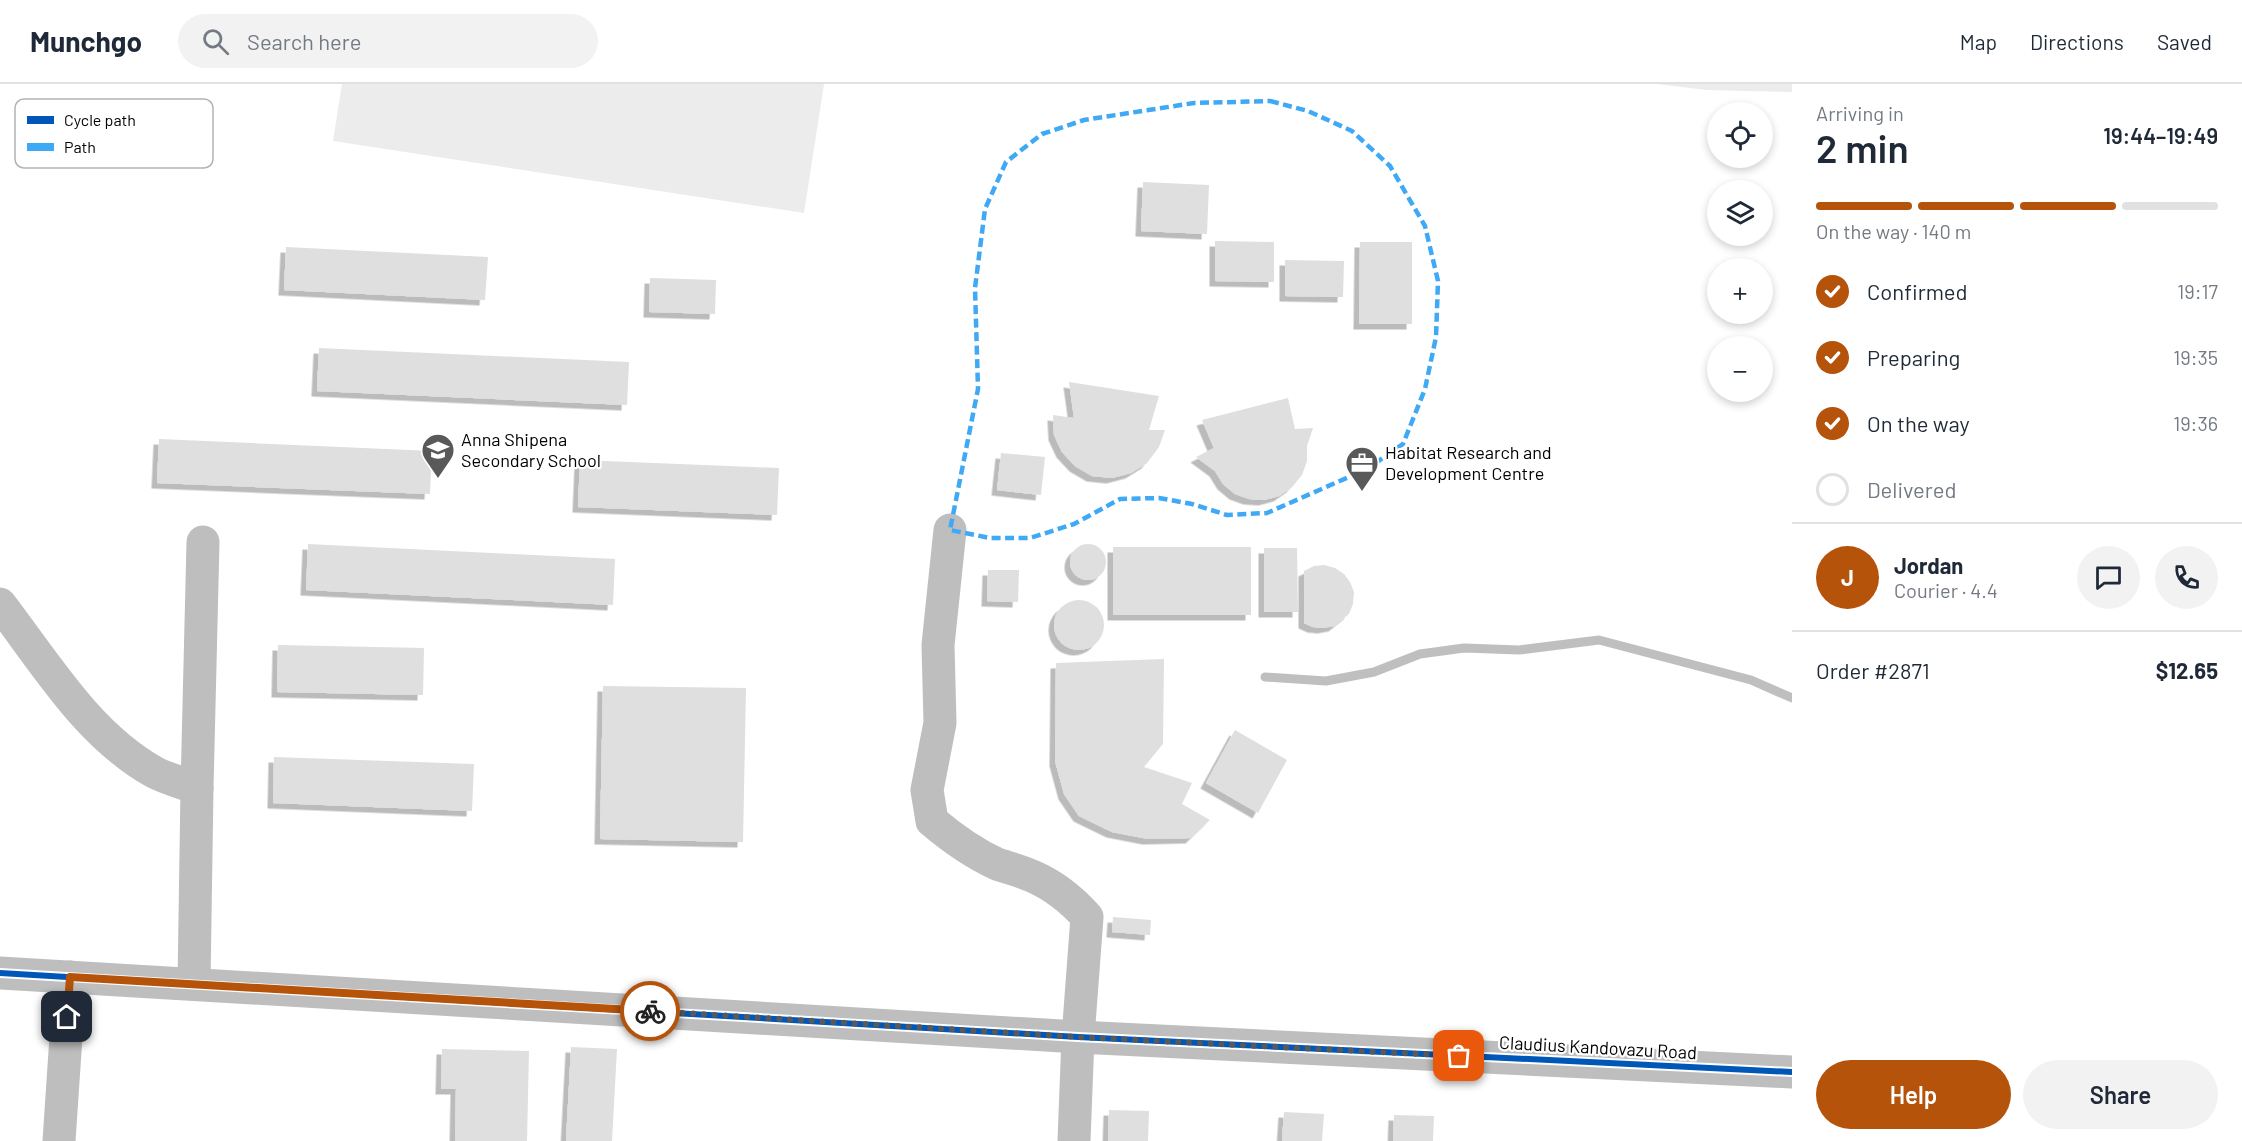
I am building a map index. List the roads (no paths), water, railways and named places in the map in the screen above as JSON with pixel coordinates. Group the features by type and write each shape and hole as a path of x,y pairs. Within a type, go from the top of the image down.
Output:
{"street":[{"path":"950,530 938,645 940,723 927,790 932,821 962,845 997,863 1032,876 1058,891 1076,904 1087,917 1078,1037 1074,1141"},
{"path":"194,983 203,542"},
{"path":"0,604 80,710 101,733 128,756 156,773 197,788"},
{"name":"Claudius Kandovazu Road","path":"0,973 1078,1037 1792,1072"},
{"path":"59,1141 70,977"}],"waterway":[{"path":"1265,677 1326,681 1374,672 1420,654 1464,648 1519,650 1599,640 1751,680 1792,698"}],"place":[{"name":"Anna Shipena Secondary School","path":"438,479"},
{"name":"Habitat Research and Development Centre","path":"1362,492"}]}
